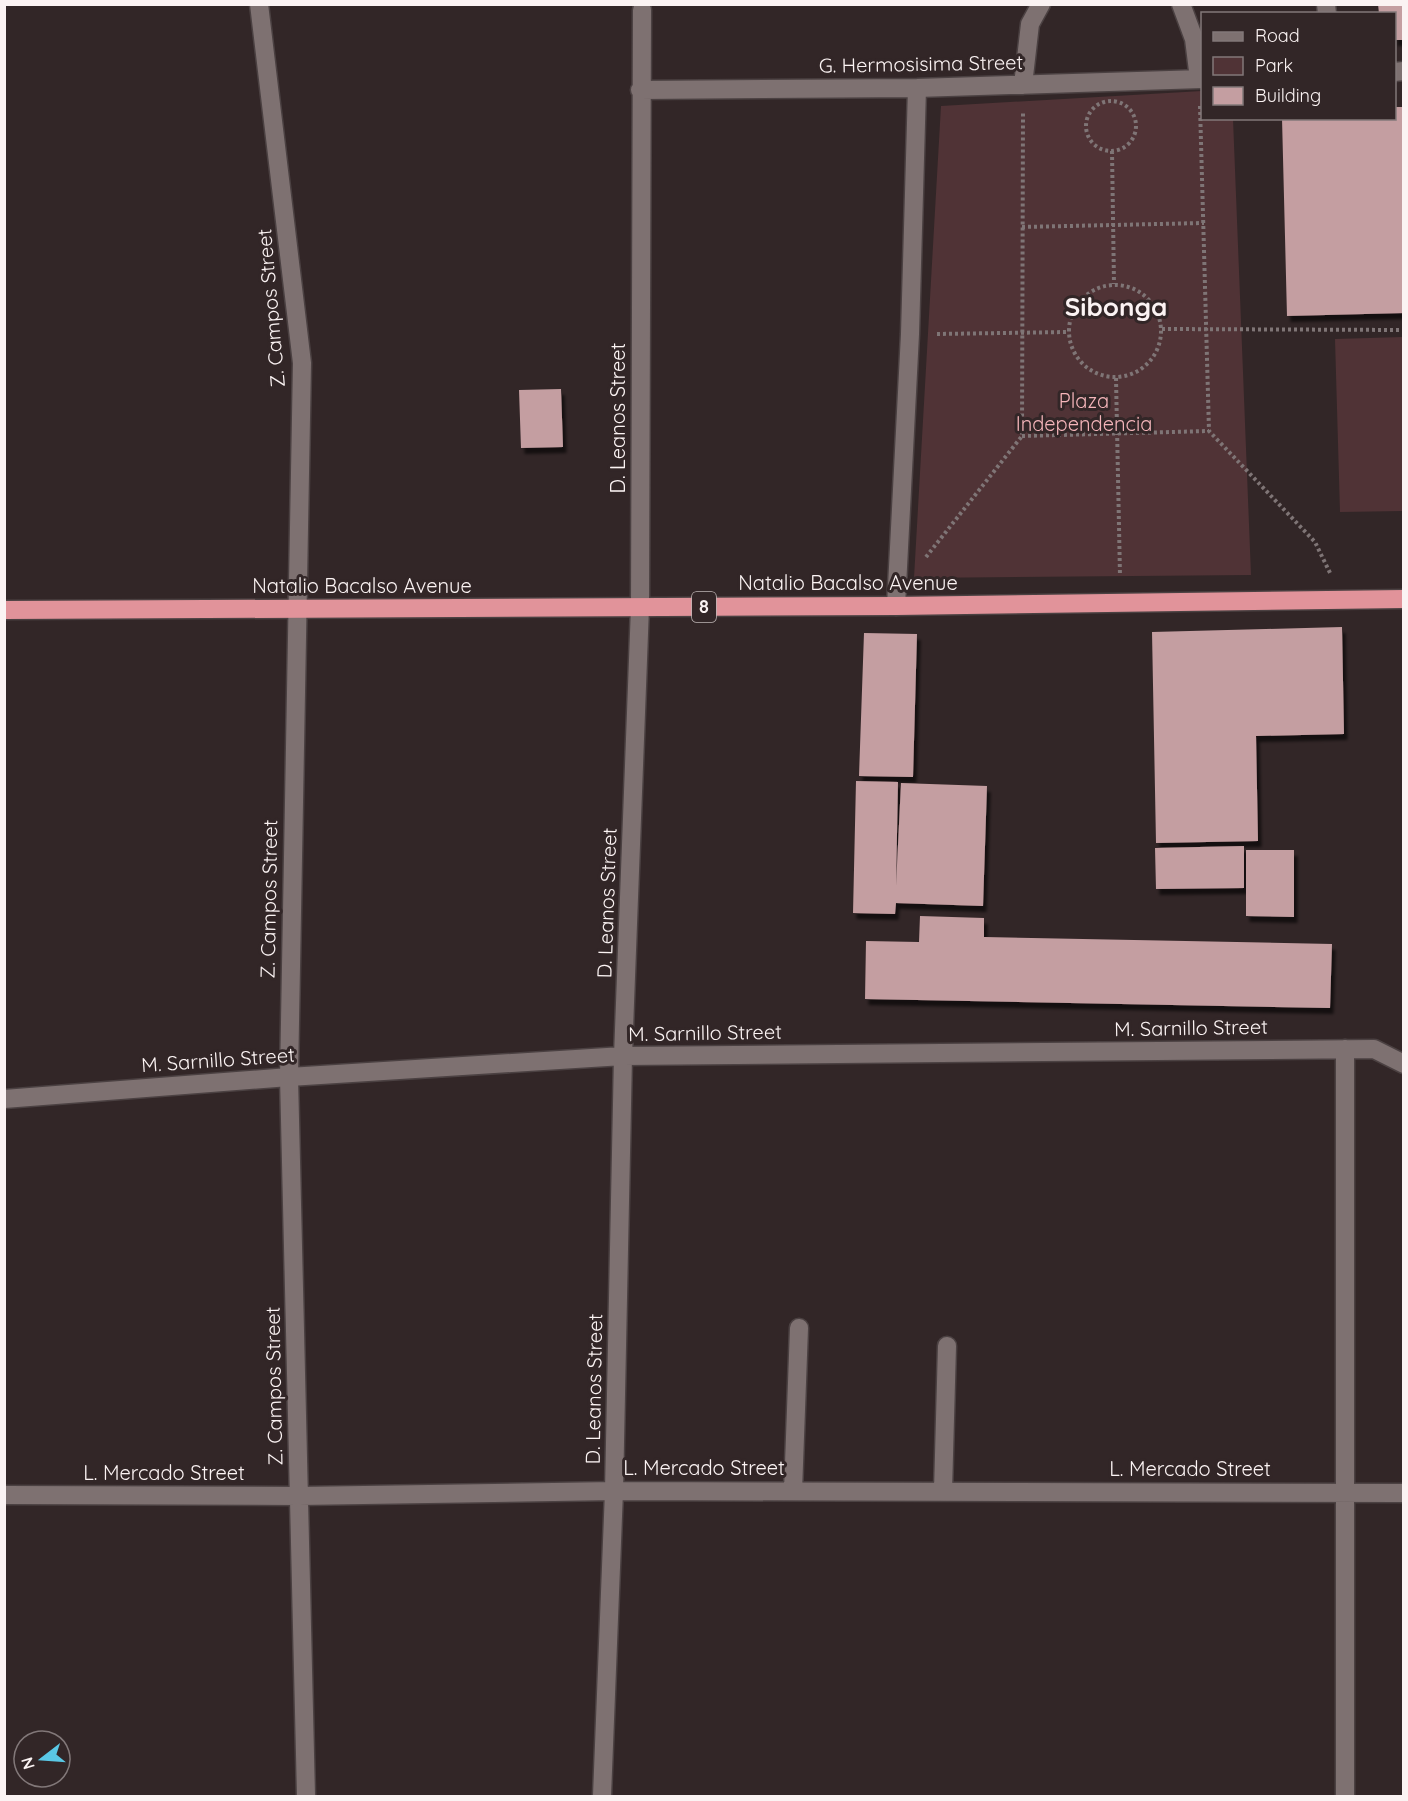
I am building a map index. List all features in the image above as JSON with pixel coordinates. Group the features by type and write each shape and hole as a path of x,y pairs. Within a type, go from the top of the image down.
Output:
{"highway":[{"name":"Natalio Bacalso Avenue","path":"4,610 896,606 1404,599"}],"street":[{"name":"Z. Campos Street","path":"259,4 303,363 289,1077 306,1797"},
{"path":"1023,85 1030,24 1041,4"},
{"path":"1181,4 1194,39 1201,79"},
{"name":"D. Leanos Street","path":"602,1797 614,1491 623,1056 640,607 642,10"},
{"name":"G. Hermosisima Street","path":"640,90 917,88 1201,79"},
{"path":"896,606 910,334 917,88"},
{"path":"1345,1049 1345,1797"},
{"name":"M. Sarnillo Street","path":"4,1099 289,1077 623,1056 1374,1049 1404,1064"},
{"path":"793,1491 799,1328"},
{"path":"943,1491 947,1346"},
{"name":"L. Mercado Street","path":"4,1495 299,1496 614,1491 1404,1493"}],"path":[{"path":"922,563 1022,436 1023,85"},
{"path":"1112,101 1122,103 1131,110 1136,120 1136,131 1131,141 1123,148 1112,151 1101,149 1092,142 1087,132 1087,120 1092,110 1100,103 1112,101"},
{"path":"1202,120 1209,431 1315,542 1343,600"},
{"path":"1112,151 1114,284"},
{"path":"1022,227 1204,223"},
{"path":"1114,284 1128,286 1146,298 1158,315 1162,329 1160,344 1153,358 1143,368 1130,375 1116,378 1095,373 1077,359 1070,346 1068,332 1074,309 1081,298 1091,291 1114,284"},
{"path":"1162,329 1404,330"},
{"path":"910,334 1068,332"},
{"path":"1116,378 1121,603"},
{"path":"1022,436 1209,431"}],"green space":[{"name":"Plaza Independencia","path":"1201,91 1201,120 1233,120 1251,575 914,578 941,106"},
{"path":"1403,337 1403,511 1340,512 1335,339"}],"building":[{"path":"1378,4 1404,4 1404,40 1396,40 1396,12 1379,12"},
{"path":"1396,107 1404,107 1404,313 1287,316 1282,120 1396,120"},
{"path":"561,389 563,447 521,448 519,390"},
{"path":"1342,627 1344,734 1256,736 1258,841 1156,843 1152,632"},
{"path":"864,633 917,634 913,777 859,776"},
{"path":"856,781 898,782 896,886 901,783 987,786 983,906 896,903 895,914 853,913"},
{"path":"1244,846 1244,888 1156,889 1155,848"},
{"path":"1246,850 1294,850 1294,917 1246,916"},
{"path":"920,916 984,918 984,937 1332,944 1330,1008 865,999 866,941 919,942"}],"district":[{"name":"Sibonga","path":"1116,307"}]}
